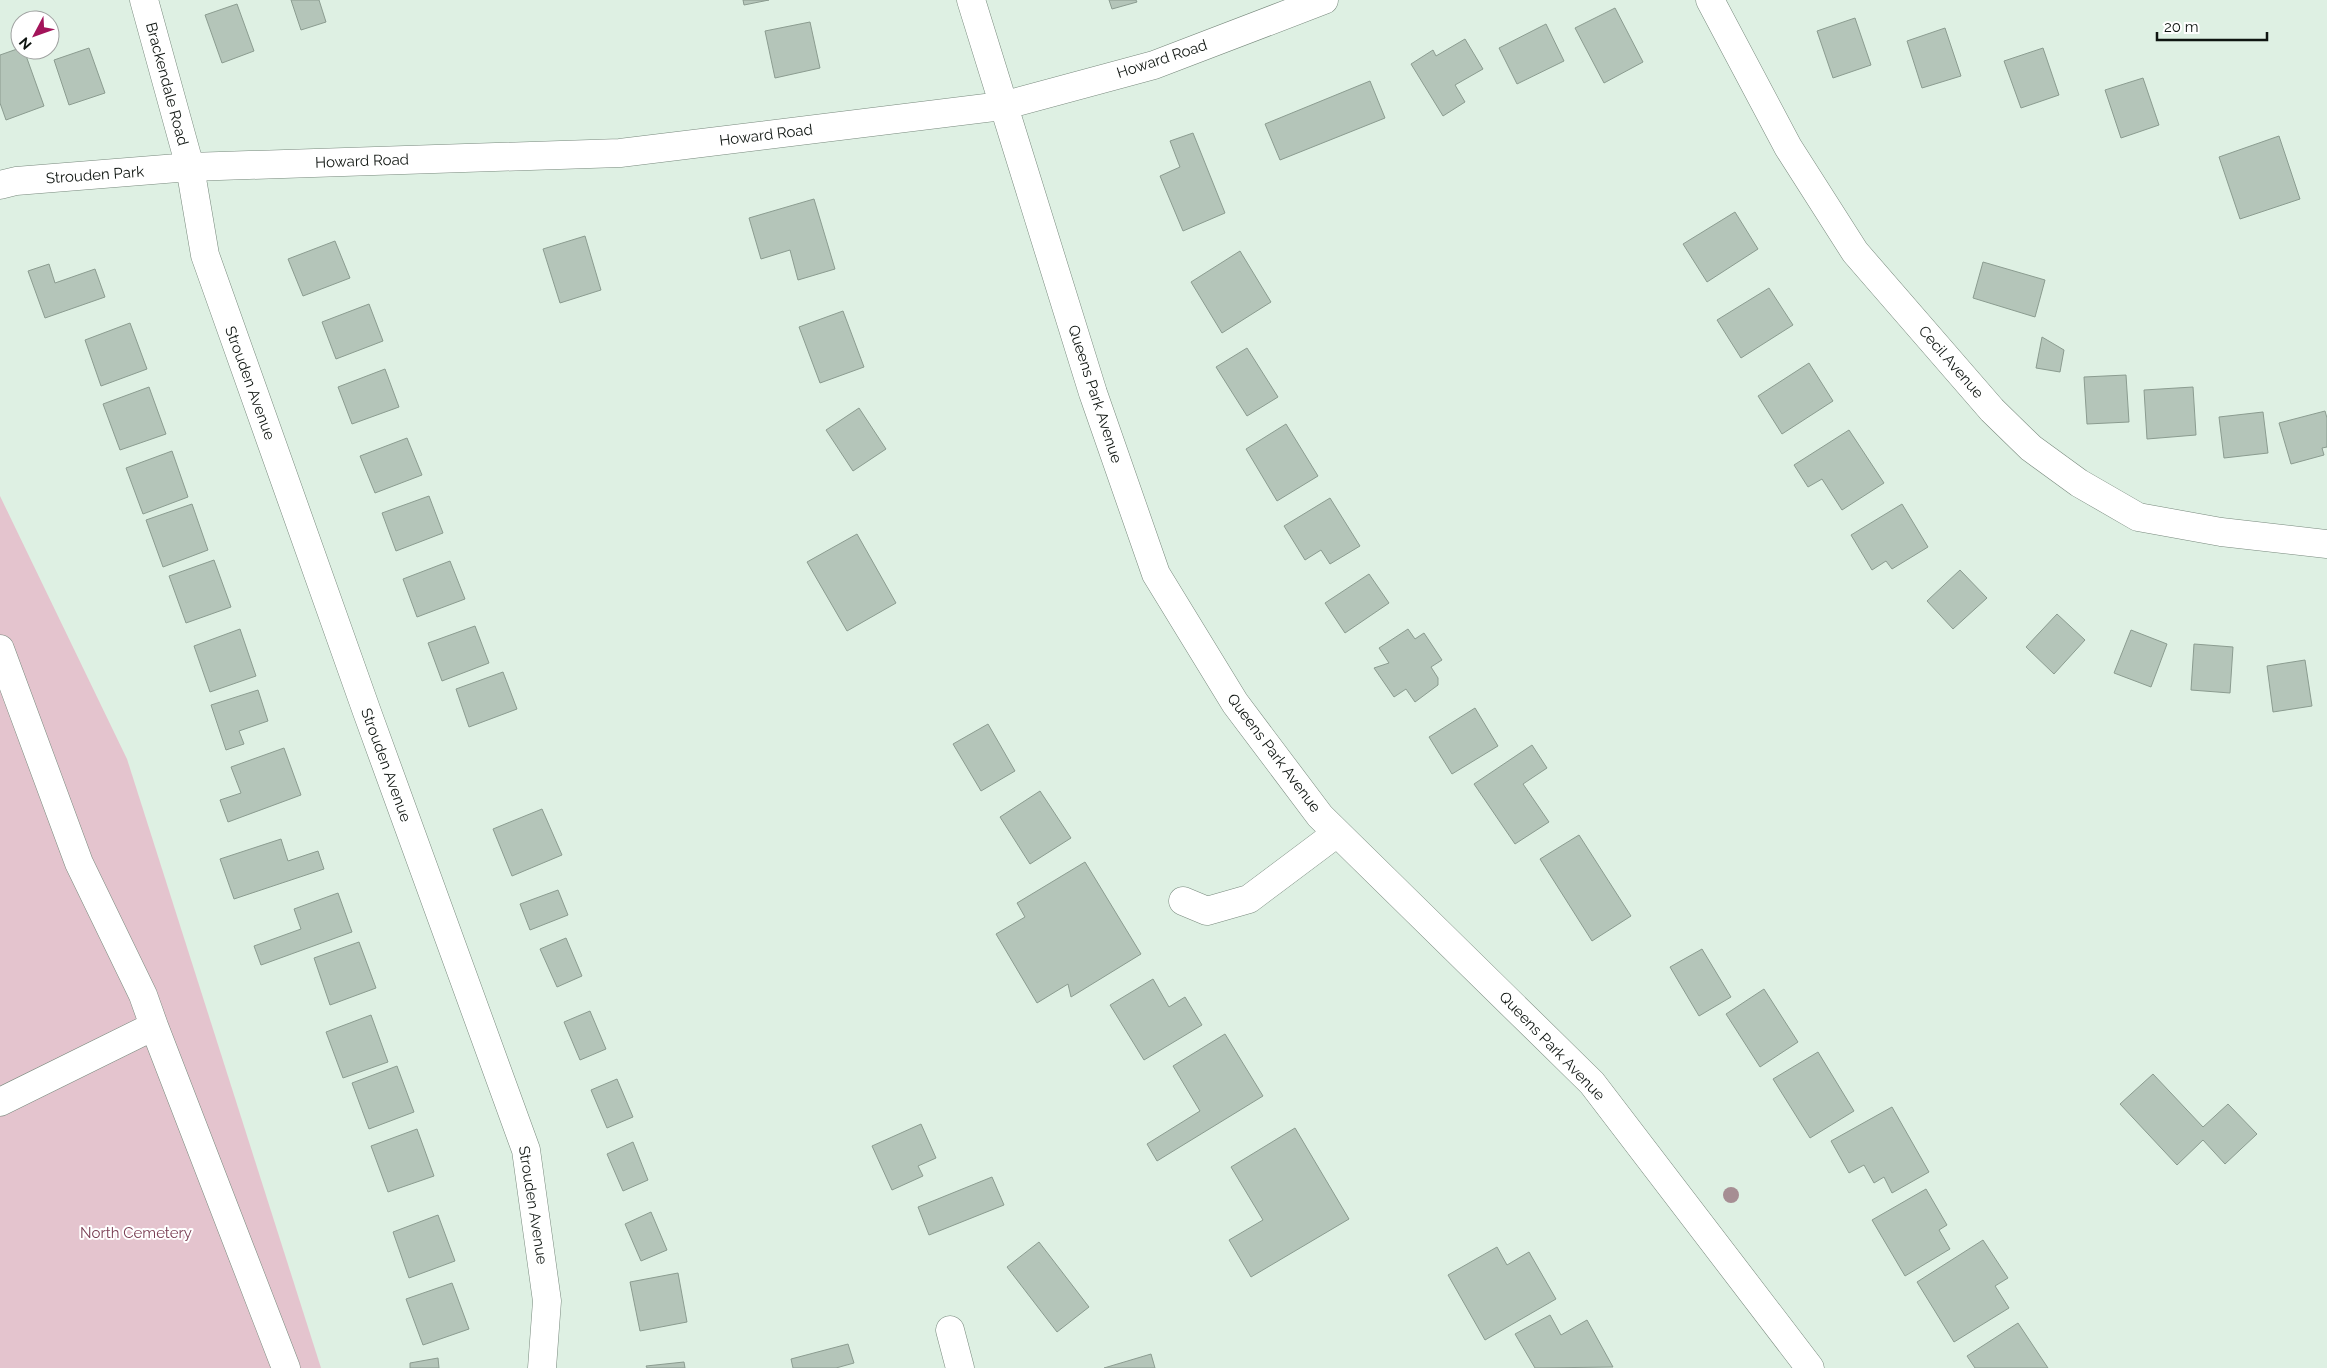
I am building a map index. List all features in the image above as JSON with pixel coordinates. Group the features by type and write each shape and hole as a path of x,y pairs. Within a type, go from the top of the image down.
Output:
{"street":[{"name":"Brackendale Road","path":"144,0 190,167"},
{"name":"Queens Park Avenue","path":"971,0 1002,106 1093,393 1156,574 1235,704 1320,816 1592,1083 1810,1368"},
{"name":"Howard Road","path":"190,167 620,153 1002,106 1154,64 1324,0"},
{"name":"Cecil Avenue","path":"1710,0 1788,148 1855,252 1992,410 2030,448 2079,483 2138,518 2221,532 2327,544"},
{"name":"Strouden Park","path":"0,185 16,181 190,167"},
{"name":"Strouden Avenue","path":"190,167 205,255 367,712 526,1150 548,1301 542,1368"},
{"path":"0,649 79,863 143,994 286,1368"},
{"path":"1183,901 1207,911 1249,899 1337,833"},
{"path":"0,1102 154,1026"},
{"path":"950,1330 960,1368"}],"green space":[{"name":"North Cemetery","path":"0,496 127,759 321,1368 0,1368"}],"building":[{"path":"291,0 319,0 326,22 301,30"},
{"path":"743,0 769,0 744,5"},
{"path":"1109,0 1136,0 1137,2 1112,9"},
{"path":"237,4 254,51 222,63 205,15"},
{"path":"1615,8 1643,62 1604,83 1575,28"},
{"path":"1855,18 1871,65 1833,78 1817,31"},
{"path":"810,22 820,68 775,78 765,31"},
{"path":"1546,24 1564,61 1517,84 1499,48"},
{"path":"1945,28 1961,76 1922,88 1907,41"},
{"path":"1465,39 1483,69 1455,85 1465,102 1443,116 1411,64 1433,50 1436,56"},
{"path":"89,48 105,93 69,105 54,60 60,60 60,58"},
{"path":"2043,48 2059,95 2021,108 2004,61"},
{"path":"10,52 10,60 28,60 44,106 6,120 0,103 0,55"},
{"path":"2143,78 2159,125 2121,138 2105,90"},
{"path":"1370,81 1385,118 1280,160 1265,124"},
{"path":"1193,133 1225,213 1183,231 1160,176 1180,167 1170,141"},
{"path":"2279,136 2300,199 2240,219 2219,157"},
{"path":"814,199 835,269 798,280 790,250 761,259 749,218"},
{"path":"1735,212 1758,249 1707,282 1683,244"},
{"path":"585,236 601,290 560,303 543,249"},
{"path":"335,241 350,278 303,296 288,259"},
{"path":"1240,251 1271,302 1222,333 1191,282"},
{"path":"1983,262 2045,280 2035,317 1973,298"},
{"path":"49,264 55,283 95,269 105,297 45,318 28,271"},
{"path":"1769,288 1793,325 1741,358 1717,320"},
{"path":"369,304 383,341 336,359 322,322"},
{"path":"843,311 864,367 820,383 799,327"},
{"path":"130,323 147,369 101,386 85,340"},
{"path":"2042,337 2064,350 2060,372 2036,368"},
{"path":"1247,348 1278,397 1247,416 1216,367"},
{"path":"1809,363 1833,401 1782,434 1758,396"},
{"path":"385,369 399,407 352,424 338,387"},
{"path":"2126,375 2129,422 2087,424 2084,377"},
{"path":"149,387 166,434 120,450 103,404"},
{"path":"2193,387 2196,435 2147,439 2144,390"},
{"path":"859,408 886,449 853,471 826,430"},
{"path":"2325,411 2327,418 2327,447 2322,448 2324,455 2291,464 2279,423"},
{"path":"2263,412 2268,453 2224,458 2219,417"},
{"path":"1286,424 1318,476 1277,501 1246,449"},
{"path":"1849,430 1884,483 1842,510 1822,479 1808,487 1794,465"},
{"path":"407,438 422,475 375,493 360,456"},
{"path":"172,451 188,497 143,514 126,468"},
{"path":"429,496 443,533 396,551 382,513"},
{"path":"1330,498 1360,546 1330,564 1321,550 1305,560 1284,526"},
{"path":"192,504 208,550 163,567 146,520"},
{"path":"1902,504 1928,547 1892,569 1886,561 1872,570 1851,535"},
{"path":"857,534 896,603 847,631 807,562"},
{"path":"214,560 231,607 186,623 169,576"},
{"path":"450,561 465,599 417,617 403,579"},
{"path":"1960,570 1987,598 1953,629 1927,601"},
{"path":"1369,574 1389,603 1345,633 1325,603"},
{"path":"2057,614 2085,640 2054,674 2026,647"},
{"path":"475,626 489,663 442,681 428,643"},
{"path":"240,629 256,676 210,692 194,646"},
{"path":"1408,629 1415,639 1424,633 1442,660 1431,667 1438,678 1438,685 1415,702 1406,689 1394,697 1374,668 1389,663 1379,648"},
{"path":"2131,630 2167,644 2151,687 2114,673"},
{"path":"2194,644 2233,647 2230,693 2191,690"},
{"path":"2305,660 2312,706 2273,712 2267,666"},
{"path":"503,672 517,709 469,727 456,689"},
{"path":"258,690 268,721 239,731 244,744 226,750 211,705"},
{"path":"1475,708 1498,746 1452,774 1429,737"},
{"path":"988,724 1015,771 981,791 953,744"},
{"path":"1532,745 1547,768 1523,784 1549,822 1515,844 1474,784"},
{"path":"284,748 301,795 228,822 220,800 241,793 231,767"},
{"path":"1040,791 1071,838 1030,864 1000,817"},
{"path":"542,809 562,855 512,876 493,829"},
{"path":"1579,835 1631,916 1592,941 1540,859"},
{"path":"281,839 288,861 318,851 324,869 234,899 220,859"},
{"path":"1085,862 1141,954 1071,997 1068,984 1037,1003 996,934 1025,917 1017,903"},
{"path":"558,890 568,915 530,930 520,904"},
{"path":"338,893 352,932 261,965 254,946 301,929 294,909"},
{"path":"566,938 582,976 557,987 540,949"},
{"path":"359,942 376,988 330,1005 314,958"},
{"path":"1702,949 1731,997 1699,1016 1670,967"},
{"path":"1153,979 1169,1007 1185,997 1202,1025 1144,1060 1110,1005"},
{"path":"1764,989 1798,1042 1760,1067 1726,1014"},
{"path":"590,1011 606,1049 580,1060 564,1022"},
{"path":"371,1015 388,1062 343,1078 326,1032"},
{"path":"1225,1034 1263,1096 1157,1161 1147,1144 1200,1111 1173,1066"},
{"path":"1818,1052 1854,1111 1810,1138 1773,1079"},
{"path":"397,1066 414,1112 369,1129 352,1083"},
{"path":"2153,1074 2203,1127 2228,1104 2257,1134 2225,1164 2203,1140 2177,1165 2120,1104"},
{"path":"617,1079 633,1117 607,1128 591,1090"},
{"path":"1892,1107 1929,1172 1892,1193 1884,1177 1874,1183 1864,1165 1849,1173 1831,1141"},
{"path":"921,1124 936,1158 918,1166 923,1176 892,1190 872,1146"},
{"path":"1295,1128 1349,1219 1251,1277 1229,1240 1263,1220 1231,1167"},
{"path":"417,1129 434,1176 388,1192 371,1146"},
{"path":"633,1142 648,1180 623,1191 607,1154"},
{"path":"992,1177 1004,1205 929,1235 918,1207"},
{"path":"1926,1189 1947,1225 1939,1230 1950,1249 1905,1276 1872,1220"},
{"path":"651,1212 667,1250 641,1261 625,1224"},
{"path":"438,1215 455,1261 409,1278 393,1232"},
{"path":"1983,1240 2008,1278 1995,1286 2009,1308 1954,1342 1917,1282"},
{"path":"1039,1242 1089,1307 1057,1332 1007,1267"},
{"path":"1497,1247 1507,1265 1529,1252 1556,1299 1485,1340 1448,1275"},
{"path":"678,1273 687,1322 640,1331 630,1282"},
{"path":"452,1283 469,1329 423,1345 406,1299"},
{"path":"1550,1315 1561,1335 1587,1320 1613,1367 1535,1368 1515,1334"},
{"path":"2018,1323 2048,1368 1975,1368 1967,1356"},
{"path":"848,1344 854,1363 836,1368 793,1368 791,1359"},
{"path":"1151,1354 1155,1368 1104,1368"},
{"path":"438,1358 439,1368 410,1368 410,1363"},
{"path":"684,1362 685,1368 647,1368 646,1366"}]}
